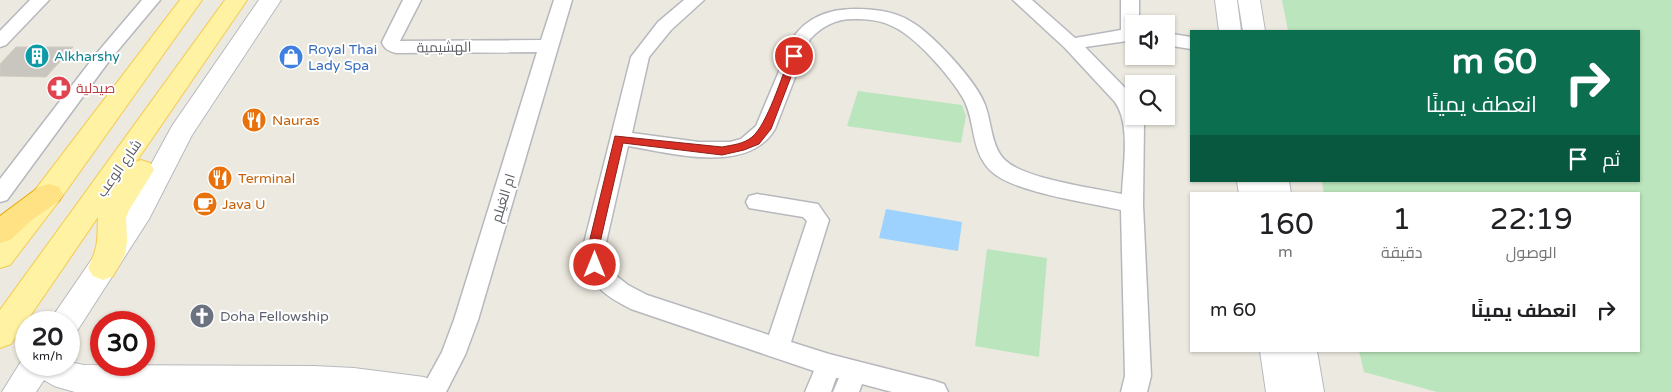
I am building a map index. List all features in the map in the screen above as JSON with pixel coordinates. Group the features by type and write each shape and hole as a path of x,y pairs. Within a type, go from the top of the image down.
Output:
{"highway":[{"path":"0,232 23,212 49,194"}],"main road":[{"path":"0,257 49,194 190,0"},
{"name":"شارع الوعب","path":"0,335 236,0"},
{"path":"103,268 111,248 112,218 116,207 152,150 155,134 152,121"}],"street":[{"path":"0,41 40,0"},
{"path":"0,194 8,178 103,57 151,0"},
{"path":"74,311 154,188 181,132 270,0"},
{"name":"الهشيمية","path":"412,0 391,42 396,47 548,46"},
{"name":"ام الغيلم","path":"433,392 453,355 466,320 563,0"},
{"path":"695,0 672,18 655,35 640,57 594,247 595,265 602,280 639,302 829,365 850,382 935,392"},
{"path":"1022,0 1070,44 1122,97 1131,110 1134,123 1132,204 1138,376 1134,392"},
{"path":"1130,0 1131,15"},
{"path":"1226,0 1230,30"},
{"path":"1249,0 1254,30"},
{"path":"619,138 722,151 741,148 755,141 765,129 802,38 808,30 818,22 831,16 870,7 916,32 968,90 975,102 990,154 996,164 1004,171 1027,182 1132,204"},
{"path":"1070,44 1125,35"},
{"path":"1175,40 1190,43"},
{"path":"757,202 810,210 818,220 777,347"},
{"path":"1276,352 1282,392"},
{"path":"1302,352 1308,392"},
{"path":"818,392 829,365"},
{"path":"18,392 29,376"},
{"path":"65,376 84,379 314,380 354,382 424,392"}],"green space":[{"path":"1282,0 1671,0 1671,392 1437,392 1364,372 1359,352 1640,352 1640,192 1324,192 1322,182 1640,182 1640,30 1288,30"},
{"path":"858,91 962,105 966,116 961,143 847,126"},
{"path":"987,249 1047,258 1039,357 975,346"}],"water":[{"path":"886,209 962,222 958,251 879,238"}],"building":[{"name":"Alkharshy","path":"16,47 73,47 46,77 0,76 0,64"}],"place":[{"name":"Alkharshy","path":"37,56"},
{"name":"Royal Thai Lady Spa","path":"291,57"},
{"name":"صيدلية","path":"59,88"},
{"name":"Nauras","path":"254,120"},
{"name":"Terminal","path":"220,178"},
{"name":"Java U","path":"205,204"},
{"name":"Doha Fellowship","path":"202,316"}],"route":[{"path":"595,265 594,247 619,138 722,151 741,148 755,141 765,129 794,56"}]}
